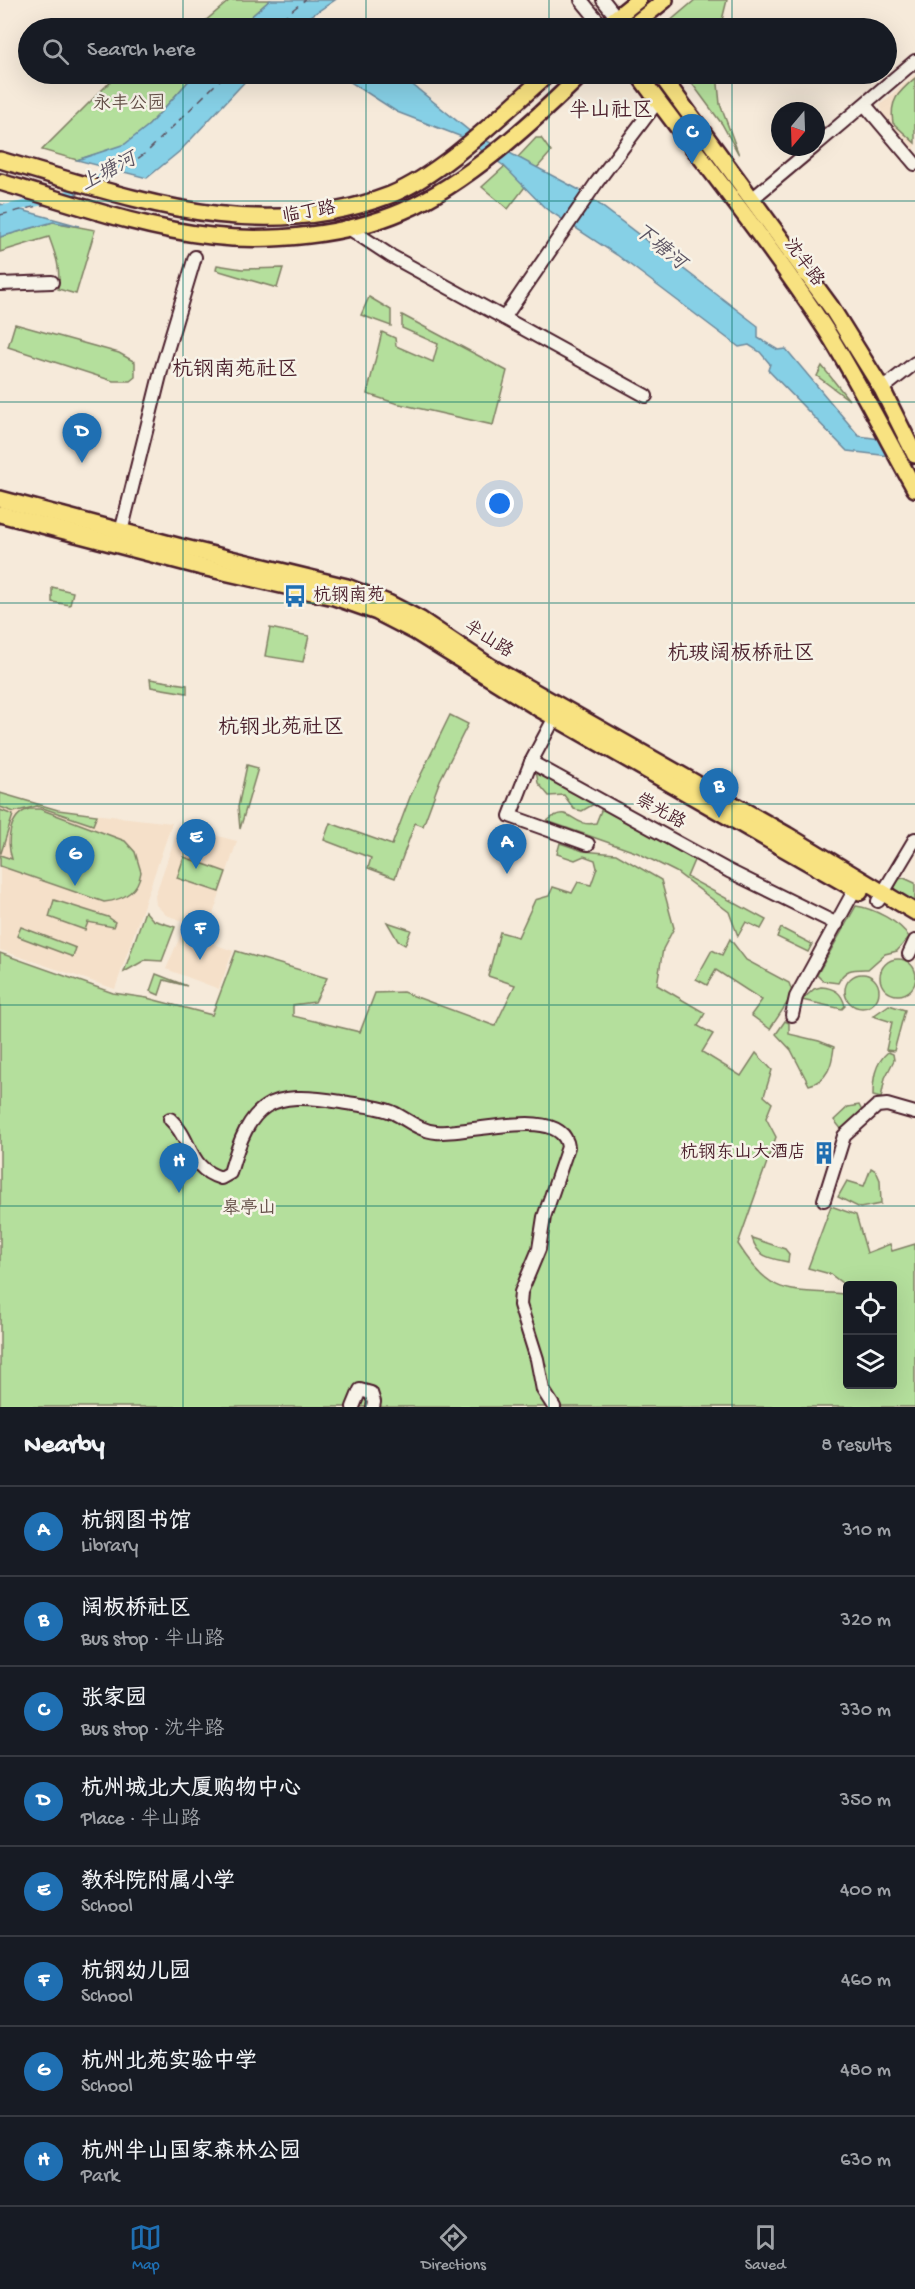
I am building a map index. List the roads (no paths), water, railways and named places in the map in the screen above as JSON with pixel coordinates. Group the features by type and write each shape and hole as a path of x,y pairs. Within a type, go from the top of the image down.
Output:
{"main road":[{"path":"625,18 638,0"},
{"path":"642,18 665,0"},
{"name":"临丁路","path":"0,160 182,210 219,216 265,219 308,215 391,194 457,153 536,84"},
{"name":"临丁路","path":"0,182 158,227 210,236 288,238 347,227 402,211 441,190 503,144 571,84"},
{"name":"沈半路","path":"645,84 800,292 853,374 915,489"},
{"name":"沈半路","path":"667,84 831,307 882,389 915,455"},
{"name":"半山路","path":"0,499 121,532 347,587 388,603 421,620 491,667 844,869 880,898 915,921"},
{"name":"半山路","path":"0,514 345,600 377,612 414,631 555,717 855,889 915,912"}],"street":[{"path":"581,0 596,18"},
{"path":"603,0 617,18"},
{"path":"897,77 915,61"},
{"path":"825,138 889,84"},
{"path":"504,318 593,189 658,101"},
{"path":"865,105 915,164"},
{"path":"752,199 803,156"},
{"path":"347,227 391,256 646,396"},
{"path":"121,532 164,361 195,257"},
{"path":"0,284 52,282"},
{"path":"882,389 915,363"},
{"path":"555,717 531,762 510,816 588,844"},
{"name":"崇光路","path":"531,762 729,871 837,924"},
{"path":"880,898 915,839"},
{"path":"792,1015 796,997 855,889"},
{"path":"909,954 915,941"},
{"path":"170,1119 181,1129 198,1165 208,1174 221,1178 230,1173 249,1120 282,1098 308,1096 380,1108 419,1128 435,1132 535,1124 559,1128 567,1136 568,1147 544,1217 539,1249 520,1292 520,1305 537,1359 543,1390 554,1407"},
{"path":"824,1200 844,1136 877,1106 887,1105 915,1113"},
{"path":"353,1407 360,1390 371,1393 373,1407"}],"water":[{"path":"270,0 335,0 308,18 249,18"},
{"path":"186,84 243,84 180,151 147,178 77,160 125,144 149,125"},
{"path":"354,84 411,84 472,133 583,192 758,326 758,338 778,350 786,349 859,436 915,444 915,459 847,451 768,370 770,364 760,352 749,345 739,347 617,255 545,208 504,166 462,137 397,112"},
{"path":"0,204 79,226 53,222 0,237"}],"waterway":[{"name":"上塘河","path":"0,210 62,197 126,166"}],"place":[{"name":"张家园","path":"692,164"},
{"name":"杭州城北大厦购物中心","path":"82,463"},
{"name":"杭钢南苑","path":"295,596"},
{"name":"阔板桥社区","path":"719,818"},
{"name":"教科院附属小学","path":"196,869"},
{"name":"杭钢图书馆","path":"507,874"},
{"name":"杭州北苑实验中学","path":"75,886"},
{"name":"杭钢幼儿园","path":"200,960"},
{"name":"杭钢东山大酒店","path":"824,1153"},
{"name":"杭州半山国家森林公园","path":"179,1193"}],"district":[{"name":"半山社区","path":"611,112"},
{"name":"杭钢南苑社区","path":"235,371"},
{"name":"杭玻阔板桥社区","path":"741,655"},
{"name":"杭钢北苑社区","path":"281,729"}],"park label":[{"name":"永丰公园","path":"129,104"},
{"name":"皋亭山","path":"249,1209"}],"water label":[{"name":"下塘河","path":"659,248"}]}
